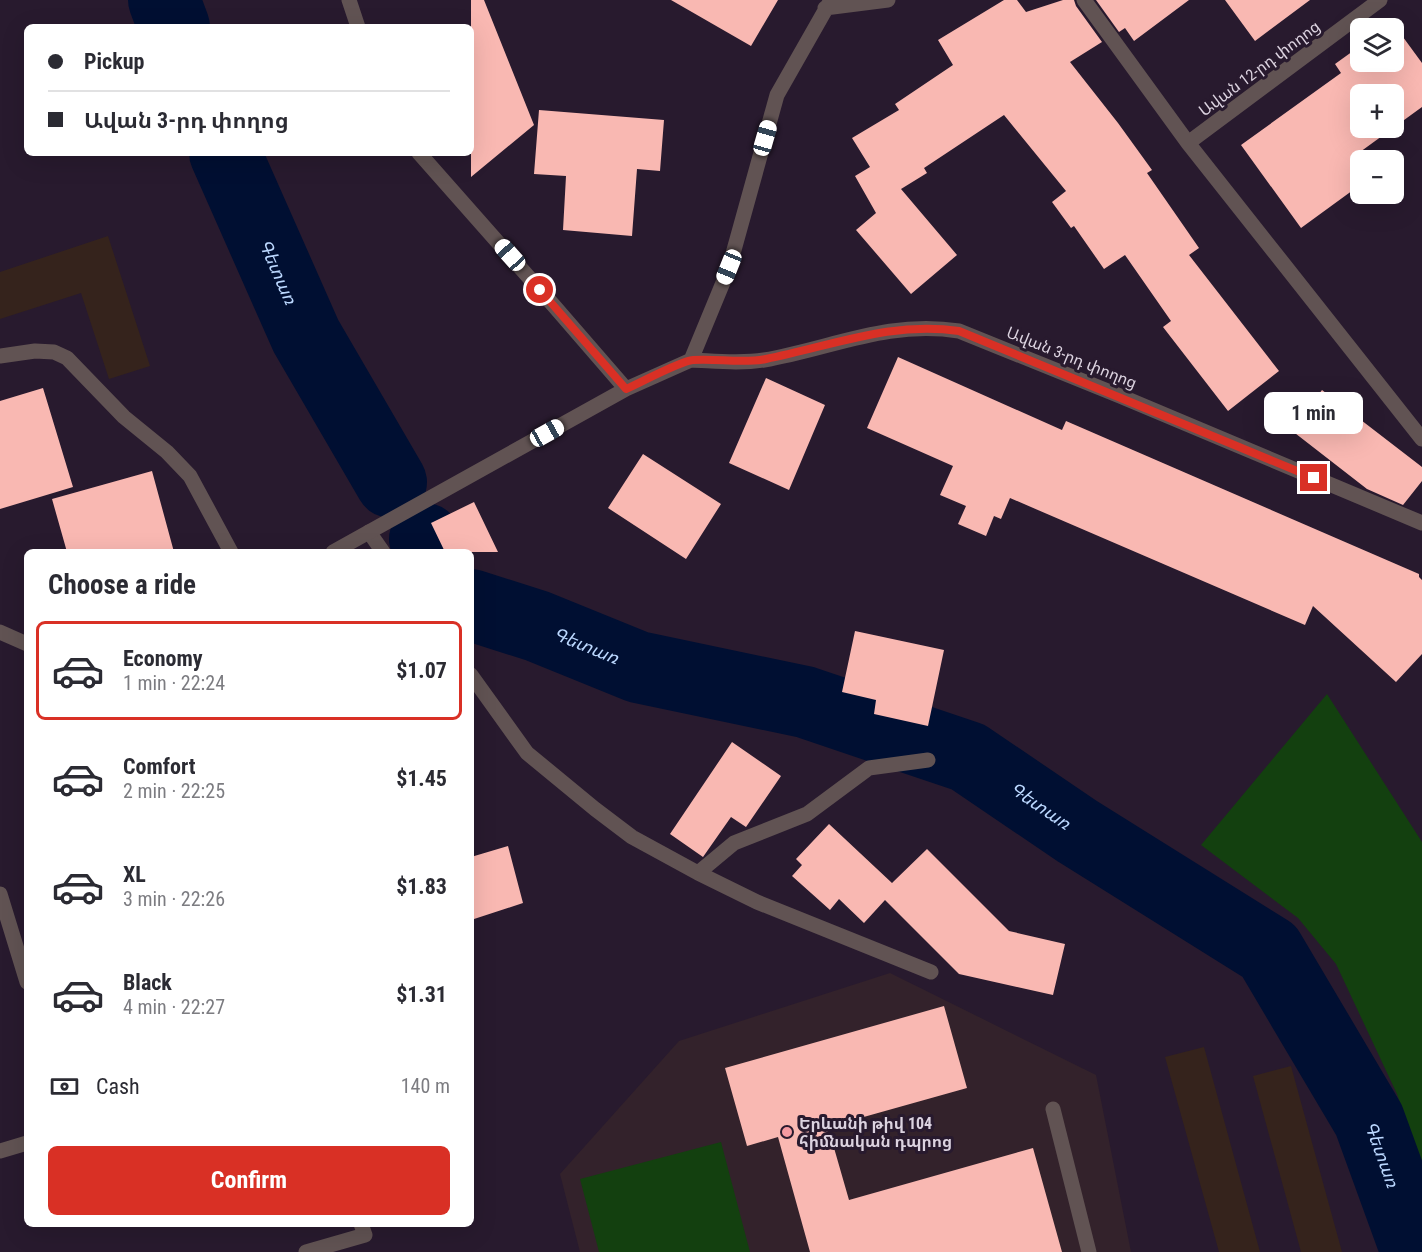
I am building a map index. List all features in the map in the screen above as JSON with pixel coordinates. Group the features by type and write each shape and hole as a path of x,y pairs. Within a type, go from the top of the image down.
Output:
{"street":[{"path":"350,0 357,24"},
{"path":"338,549 626,389 691,360 729,267 777,95 828,4 888,0"},
{"path":"1084,0 1188,143 1422,440"},
{"name":"Ավան 12-րդ փողոց","path":"1188,143 1380,0"},
{"path":"421,156 626,389"},
{"name":"Ավան 3-րդ փողոց","path":"691,360 740,363 765,360 876,332 906,328 935,327 959,331 1422,523"},
{"path":"0,357 35,351 54,352 67,358 124,417 167,452 190,476 229,549"},
{"path":"369,532 381,549"},
{"path":"0,632 24,643"},
{"path":"474,679 527,753 632,837 757,902 931,972"},
{"path":"698,873 734,843 807,814 869,768 928,760"},
{"path":"0,894 24,972"},
{"path":"1053,1109 1089,1252"},
{"path":"0,1151 24,1144"},
{"path":"306,1252 365,1235 362,1227"}],"shaded area":[{"path":"108,236 150,366 109,379 81,293 0,319 0,272"},
{"path":"890,973 1096,1075 1131,1252 580,1252 560,1174 679,1041"},
{"path":"1204,1047 1260,1252 1219,1252 1165,1057"},
{"path":"1291,1066 1342,1252 1301,1252 1253,1076"}],"green space":[{"path":"1327,694 1422,842 1422,1167 1397,1094 1336,964 1298,918 1201,845"},
{"path":"721,1142 750,1252 599,1252 580,1179"}],"building":[{"path":"471,0 484,0 534,125 471,177 471,156 474,156 474,24 471,24"},
{"path":"671,0 778,0 751,46"},
{"path":"1004,0 1017,0 1026,12 1063,0 1074,0 1102,42 1070,62 1152,170 1147,173 1199,248 1189,255 1279,371 1228,411 1163,327 1171,321 1125,255 1104,269 1074,226 1071,228 1052,202 1066,191 1004,115 924,168 927,173 901,189 957,255 911,294 856,230 876,213 855,176 870,167 852,138 899,110 895,104 953,65 938,40"},
{"path":"1096,0 1189,0 1134,41 1125,28 1119,32"},
{"path":"1225,0 1310,0 1255,41"},
{"path":"1404,38 1422,63 1422,107 1404,120 1404,84 1350,84 1350,138 1379,138 1363,150 1350,150 1350,192 1301,228 1241,145 1341,73 1335,64 1350,53 1350,72 1404,72"},
{"path":"539,110 664,120 660,171 637,169 632,236 563,230 566,176 534,174"},
{"path":"898,357 1062,430 1066,421 1419,574 1422,580 1422,654 1396,682 1313,606 1305,625 1010,498 1001,519 994,516 986,536 958,524 966,506 940,495 953,466 867,428"},
{"path":"766,378 825,405 789,490 729,463"},
{"path":"43,388 73,487 0,509 0,401"},
{"path":"1322,390 1422,467 1422,481 1403,505 1367,489 1291,430"},
{"path":"643,454 721,504 686,559 608,508"},
{"path":"152,471 173,549 66,549 52,499"},
{"path":"474,502 498,552 444,549 431,523"},
{"path":"855,631 944,650 928,726 874,714 876,700 842,692"},
{"path":"732,742 781,776 746,827 731,817 703,857 670,834"},
{"path":"829,824 892,883 927,849 1009,931 1065,944 1053,995 959,974 885,900 864,923 839,899 830,910 792,876 802,865 796,859"},
{"path":"508,846 523,903 474,919 474,856"},
{"name":"Երևանի թիվ 104 հիմնական դպրոց","path":"944,1006 967,1088 828,1127 849,1200 1033,1148 1062,1252 810,1252 778,1137 747,1146 725,1068"}],"waterway":[{"name":"Գետառ","path":"164,0 173,24"},
{"name":"Գետառ","path":"226,156 306,336 391,482"},
{"name":"Գետառ","path":"425,539 430,549"},
{"name":"Գետառ","path":"474,606 537,626 638,667 805,702 968,757 1077,831 1269,951 1369,1120 1417,1252"}],"place":[{"name":"Երևանի թիվ 104 հիմնական դպրոց","path":"787,1132"}],"route":[{"path":"540,290 626,389 691,360 740,363 765,360 876,332 935,327 959,331 1314,478"}]}
